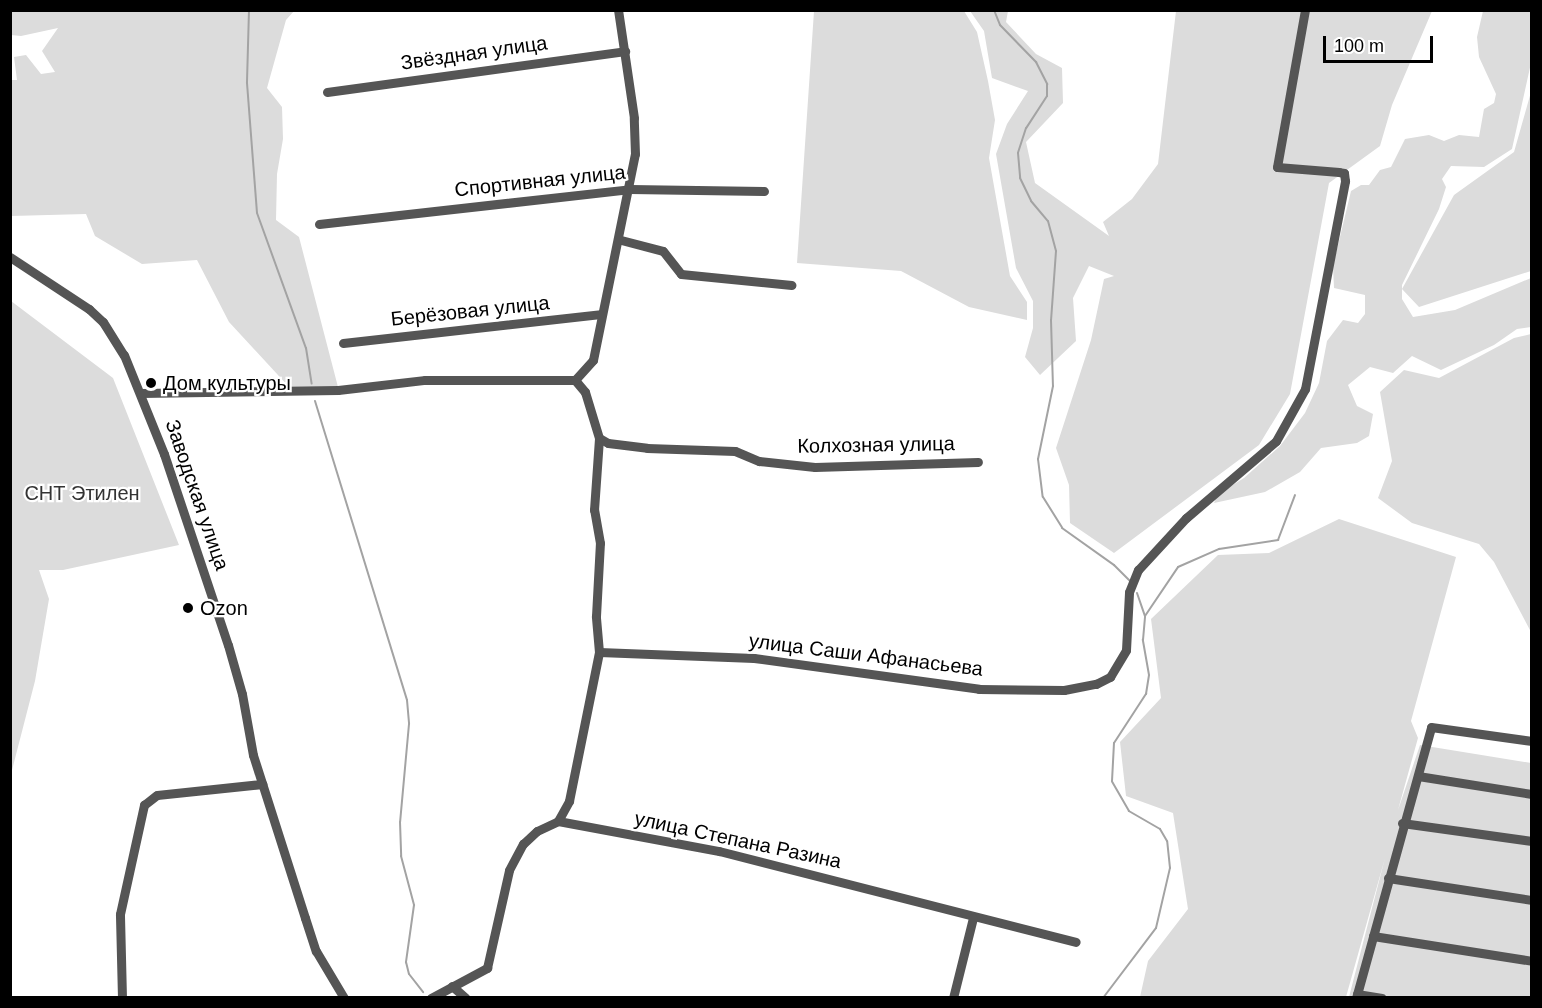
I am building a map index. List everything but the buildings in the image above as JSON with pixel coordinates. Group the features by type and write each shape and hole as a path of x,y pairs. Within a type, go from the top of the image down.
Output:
{"street":[{"path":"141,393 338,390 425,380 575,380 593,360 600,314 621,240 635,154 625,51 618,10"},
{"name":"улица Саши Афанасьева","path":"599,652 754,658 979,689 1080,688 1110,677 1120,665 1128,633 1130,592 1138,570 1186,518 1276,441 1305,389 1345,181 1344,173 1277,167 1305,10"},
{"name":"Звёздная улица","path":"327,92 625,51"},
{"name":"Спортивная улица","path":"320,224 630,189 764,190"},
{"path":"621,240 663,251 681,274 791,285"},
{"name":"Заводская улица","path":"10,257 103,322 141,393 228,645 262,784 316,951 344,998"},
{"name":"Берёзовая улица","path":"343,343 600,314"},
{"path":"431,998 487,968 509,870 523,844 537,831 558,821 569,801 599,652 596,616 600,543 594,510 599,438 585,392 575,380"},
{"name":"Колхозная улица","path":"599,438 608,443 647,448 735,450 759,461 815,467 978,462"},
{"path":"1382,998 1357,996 1402,823 1431,727 1532,741"},
{"path":"1418,776 1532,794"},
{"path":"122,998 120,914 144,805 157,795 262,784"},
{"name":"улица Степана Разина","path":"558,821 719,851 973,918 1076,942"},
{"path":"1402,823 1532,841"},
{"path":"1388,878 1532,900"},
{"path":"953,998 973,918"},
{"path":"1373,936 1532,960"},
{"path":"452,986 466,998"}],"green space":[{"path":"11,11 294,11 286,20 267,88 282,107 283,139 277,174 276,220 299,237 338,387 289,387 229,322 197,260 142,264 95,236 86,214 11,216 10,80 17,80 14,57 26,55 41,74 55,72 42,51 58,28 21,36 11,35"},
{"path":"814,11 964,11 977,32 988,81 995,120 989,158 1010,276 1027,302 1027,320 969,307 901,271 797,263"},
{"path":"970,11 1008,11 1006,22 1036,54 1062,68 1063,103 1026,142 1035,183 1109,236 1103,222 1132,199 1158,164 1176,11 1432,11 1392,105 1380,146 1329,183 1290,394 1259,445 1114,553 1070,523 1069,485 1056,448 1091,340 1104,279 1114,276 1089,266 1073,298 1076,341 1040,375 1025,357 1033,328 1033,301 1016,268 996,154 1007,124 1028,91 992,78 984,31"},
{"path":"1483,11 1531,11 1531,63 1512,149 1484,167 1451,166 1442,179 1446,187 1439,209 1402,285 1402,299 1413,317 1455,310 1531,278 1531,327 1517,329 1494,345 1441,370 1412,356 1393,373 1370,367 1348,385 1357,406 1373,414 1369,436 1357,443 1321,448 1300,472 1265,492 1214,503 1218,494 1244,478 1280,446 1305,413 1319,383 1327,341 1343,320 1358,323 1365,314 1365,295 1334,288 1333,266 1351,191 1361,185 1369,185 1380,170 1391,167 1405,139 1429,135 1444,141 1459,135 1479,137 1484,109 1494,103 1496,94 1479,57 1477,37"},
{"path":"1531,92 1531,271 1419,307 1402,289 1454,195 1514,152"},
{"name":"СНТ Этилен","path":"11,301 113,378 179,545 63,570 39,570 49,599 35,681 11,774"},
{"path":"1532,334 1531,632 1494,562 1479,544 1412,523 1378,498 1392,461 1380,392 1404,370 1439,378 1514,338"},
{"path":"1339,519 1456,557 1411,721 1418,738 1398,810 1420,745 1531,763 1531,997 1349,997 1385,858 1346,997 1140,997 1148,961 1188,909 1173,813 1126,796 1120,742 1161,698 1151,619 1218,555 1269,553"}],"waterway":[{"path":"249,10 247,83 257,213 306,348 312,384"},
{"path":"994,10 1000,25 1036,62 1047,84 1047,96 1026,128 1018,153 1020,178 1031,201 1048,221 1056,251 1051,320 1053,386 1038,459 1043,497 1062,528 1114,565 1130,581"},
{"path":"315,401 407,700 409,724 400,822 401,856 414,905 406,962 409,974 423,992"},
{"path":"1103,998 1156,928 1170,868 1167,841 1160,829 1129,811 1112,781 1114,743 1146,694 1149,675 1143,640 1145,616 1178,567 1219,549 1278,540 1295,495"},
{"path":"1137,593 1145,616"}],"place":[{"name":"Дом культуры","path":"151,383"},
{"name":"Ozon","path":"188,608"}]}
